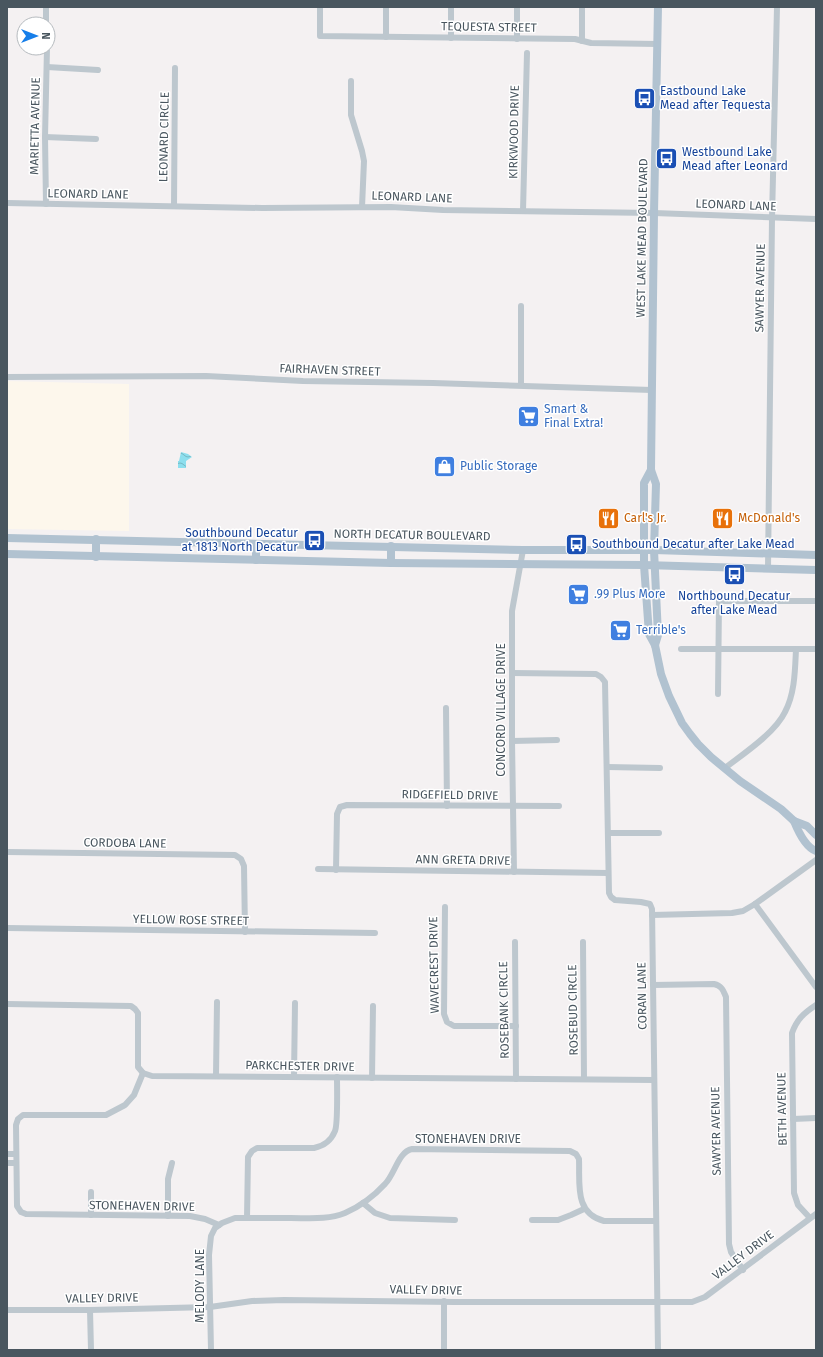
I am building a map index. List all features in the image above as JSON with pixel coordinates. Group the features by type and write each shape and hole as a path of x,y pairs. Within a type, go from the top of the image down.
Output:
{"main road":[{"name":"WEST LAKE MEAD BOULEVARD","path":"655,645 658,635 654,565 656,484 651,470 658,7"},
{"name":"WEST LAKE MEAD BOULEVARD","path":"651,470 644,483 644,565 649,634 655,645 661,674 669,696 682,723 698,744 711,757 781,809 794,821 807,826 816,836"},
{"name":"NORTH DECATUR BOULEVARD","path":"7,538 523,550 654,550 816,555"},
{"path":"96,539 96,557"},
{"path":"256,544 256,560"},
{"path":"391,546 391,563"},
{"path":"7,554 391,563 654,565 816,570"},
{"name":"WEST LAKE MEAD BOULEVARD","path":"794,821 799,833 812,850 816,851"}],"street":[{"name":"TEQUESTA STREET","path":"320,7 320,36 575,40 591,43 658,44"},
{"path":"386,7 386,37"},
{"path":"451,7 451,38"},
{"path":"517,7 517,39"},
{"path":"582,7 582,41"},
{"name":"SAWYER AVENUE","path":"768,569 772,218 777,7"},
{"name":"KIRKWOOD DRIVE","path":"523,211 527,54"},
{"name":"MARIETTA AVENUE","path":"46,204 45,137 47,56"},
{"path":"47,67 98,70"},
{"name":"LEONARD CIRCLE","path":"174,206 175,68"},
{"path":"351,81 351,115 364,161 362,207"},
{"path":"45,137 96,139"},
{"name":"LEONARD LANE","path":"7,203 262,208 362,207 654,213 816,219"},
{"path":"521,306 521,385"},
{"name":"FAIRHAVEN STREET","path":"7,377 206,376 303,381 521,385 652,390"},
{"name":"CONCORD VILLAGE DRIVE","path":"514,872 512,611 519,579 523,550"},
{"path":"718,694 719,601 816,601"},
{"path":"681,649 816,649"},
{"path":"725,768 772,731 785,713 790,702 793,689 796,649"},
{"path":"512,673 596,674 605,682 608,873 609,893 615,900 650,904 652,915 732,913 743,911 816,860"},
{"path":"446,708 447,806"},
{"path":"512,741 557,740"},
{"path":"607,767 660,768"},
{"name":"RIDGEFIELD DRIVE","path":"336,870 337,814 340,807 347,805 559,806"},
{"path":"608,833 659,834"},
{"name":"CORDOBA LANE","path":"7,852 235,855 241,859 244,866 245,932"},
{"name":"ANN GRETA DRIVE","path":"318,869 608,873"},
{"path":"755,904 816,987"},
{"name":"WAVECREST DRIVE","path":"445,907 444,1014 447,1022 454,1026 516,1026"},
{"name":"CORAN LANE","path":"652,915 658,1350"},
{"name":"YELLOW ROSE STREET","path":"7,928 375,933"},
{"name":"ROSEBANK CIRCLE","path":"515,942 516,1079"},
{"name":"ROSEBUD CIRCLE","path":"583,942 584,1079"},
{"name":"SAWYER AVENUE","path":"653,985 714,984 723,988 726,997 729,1244 731,1252 743,1270"},
{"path":"216,1002 216,1076"},
{"path":"294,1077 295,1003"},
{"path":"7,1004 131,1006 135,1008 138,1014 138,1067 143,1073 134,1095 125,1105 106,1115 23,1115 18,1118 16,1125 16,1163 7,1163"},
{"name":"BETH AVENUE","path":"810,1218 798,1205 794,1193 792,1033 795,1024 800,1018 816,1005"},
{"path":"372,1078 373,1006"},
{"name":"PARKCHESTER DRIVE","path":"143,1073 152,1076 654,1080"},
{"path":"248,1218 248,1157 257,1148 314,1148 321,1147 329,1141 336,1130 337,1077"},
{"path":"793,1118 816,1118"},
{"name":"STONEHAVEN DRIVE","path":"16,1163 17,1206 21,1212 26,1214 190,1216 205,1219 219,1225 235,1218 322,1218 345,1213 372,1197 386,1183 393,1174 402,1155 407,1150 570,1151 576,1154 579,1159 581,1200 584,1209"},
{"path":"7,1154 16,1154"},
{"path":"168,1216 168,1179 172,1163"},
{"path":"91,1192 91,1215"},
{"path":"362,1203 375,1213 390,1218 455,1220"},
{"path":"532,1220 558,1220 584,1209 596,1219 604,1221 656,1222"},
{"name":"VALLEY DRIVE","path":"7,1310 90,1310 210,1307 252,1301 284,1300 692,1302 705,1297 816,1214"},
{"name":"MELODY LANE","path":"211,1350 209,1255 211,1236 215,1228 219,1225"},
{"path":"444,1301 444,1350"},
{"path":"90,1310 91,1350"}],"shaded area":[{"path":"7,381 129,384 129,531 7,529"}],"water":[{"path":"181,452 192,457 186,461 186,468 178,468 178,461"}],"place":[{"name":"Eastbound Lake Mead after Tequesta","path":"645,98"},
{"name":"Westbound Lake Mead after Leonard","path":"666,159"},
{"name":"Smart & Final Extra!","path":"528,416"},
{"name":"Public Storage","path":"445,466"},
{"name":"Carl's Jr.","path":"608,518"},
{"name":"McDonald's","path":"723,518"},
{"name":"Southbound Decatur at 1813 North Decatur","path":"314,540"},
{"name":"Southbound Decatur after Lake Mead","path":"576,544"},
{"name":"Northbound Decatur after Lake Mead","path":"734,575"},
{"name":".99 Plus More","path":"579,594"},
{"name":"Terrible's","path":"621,630"}]}
